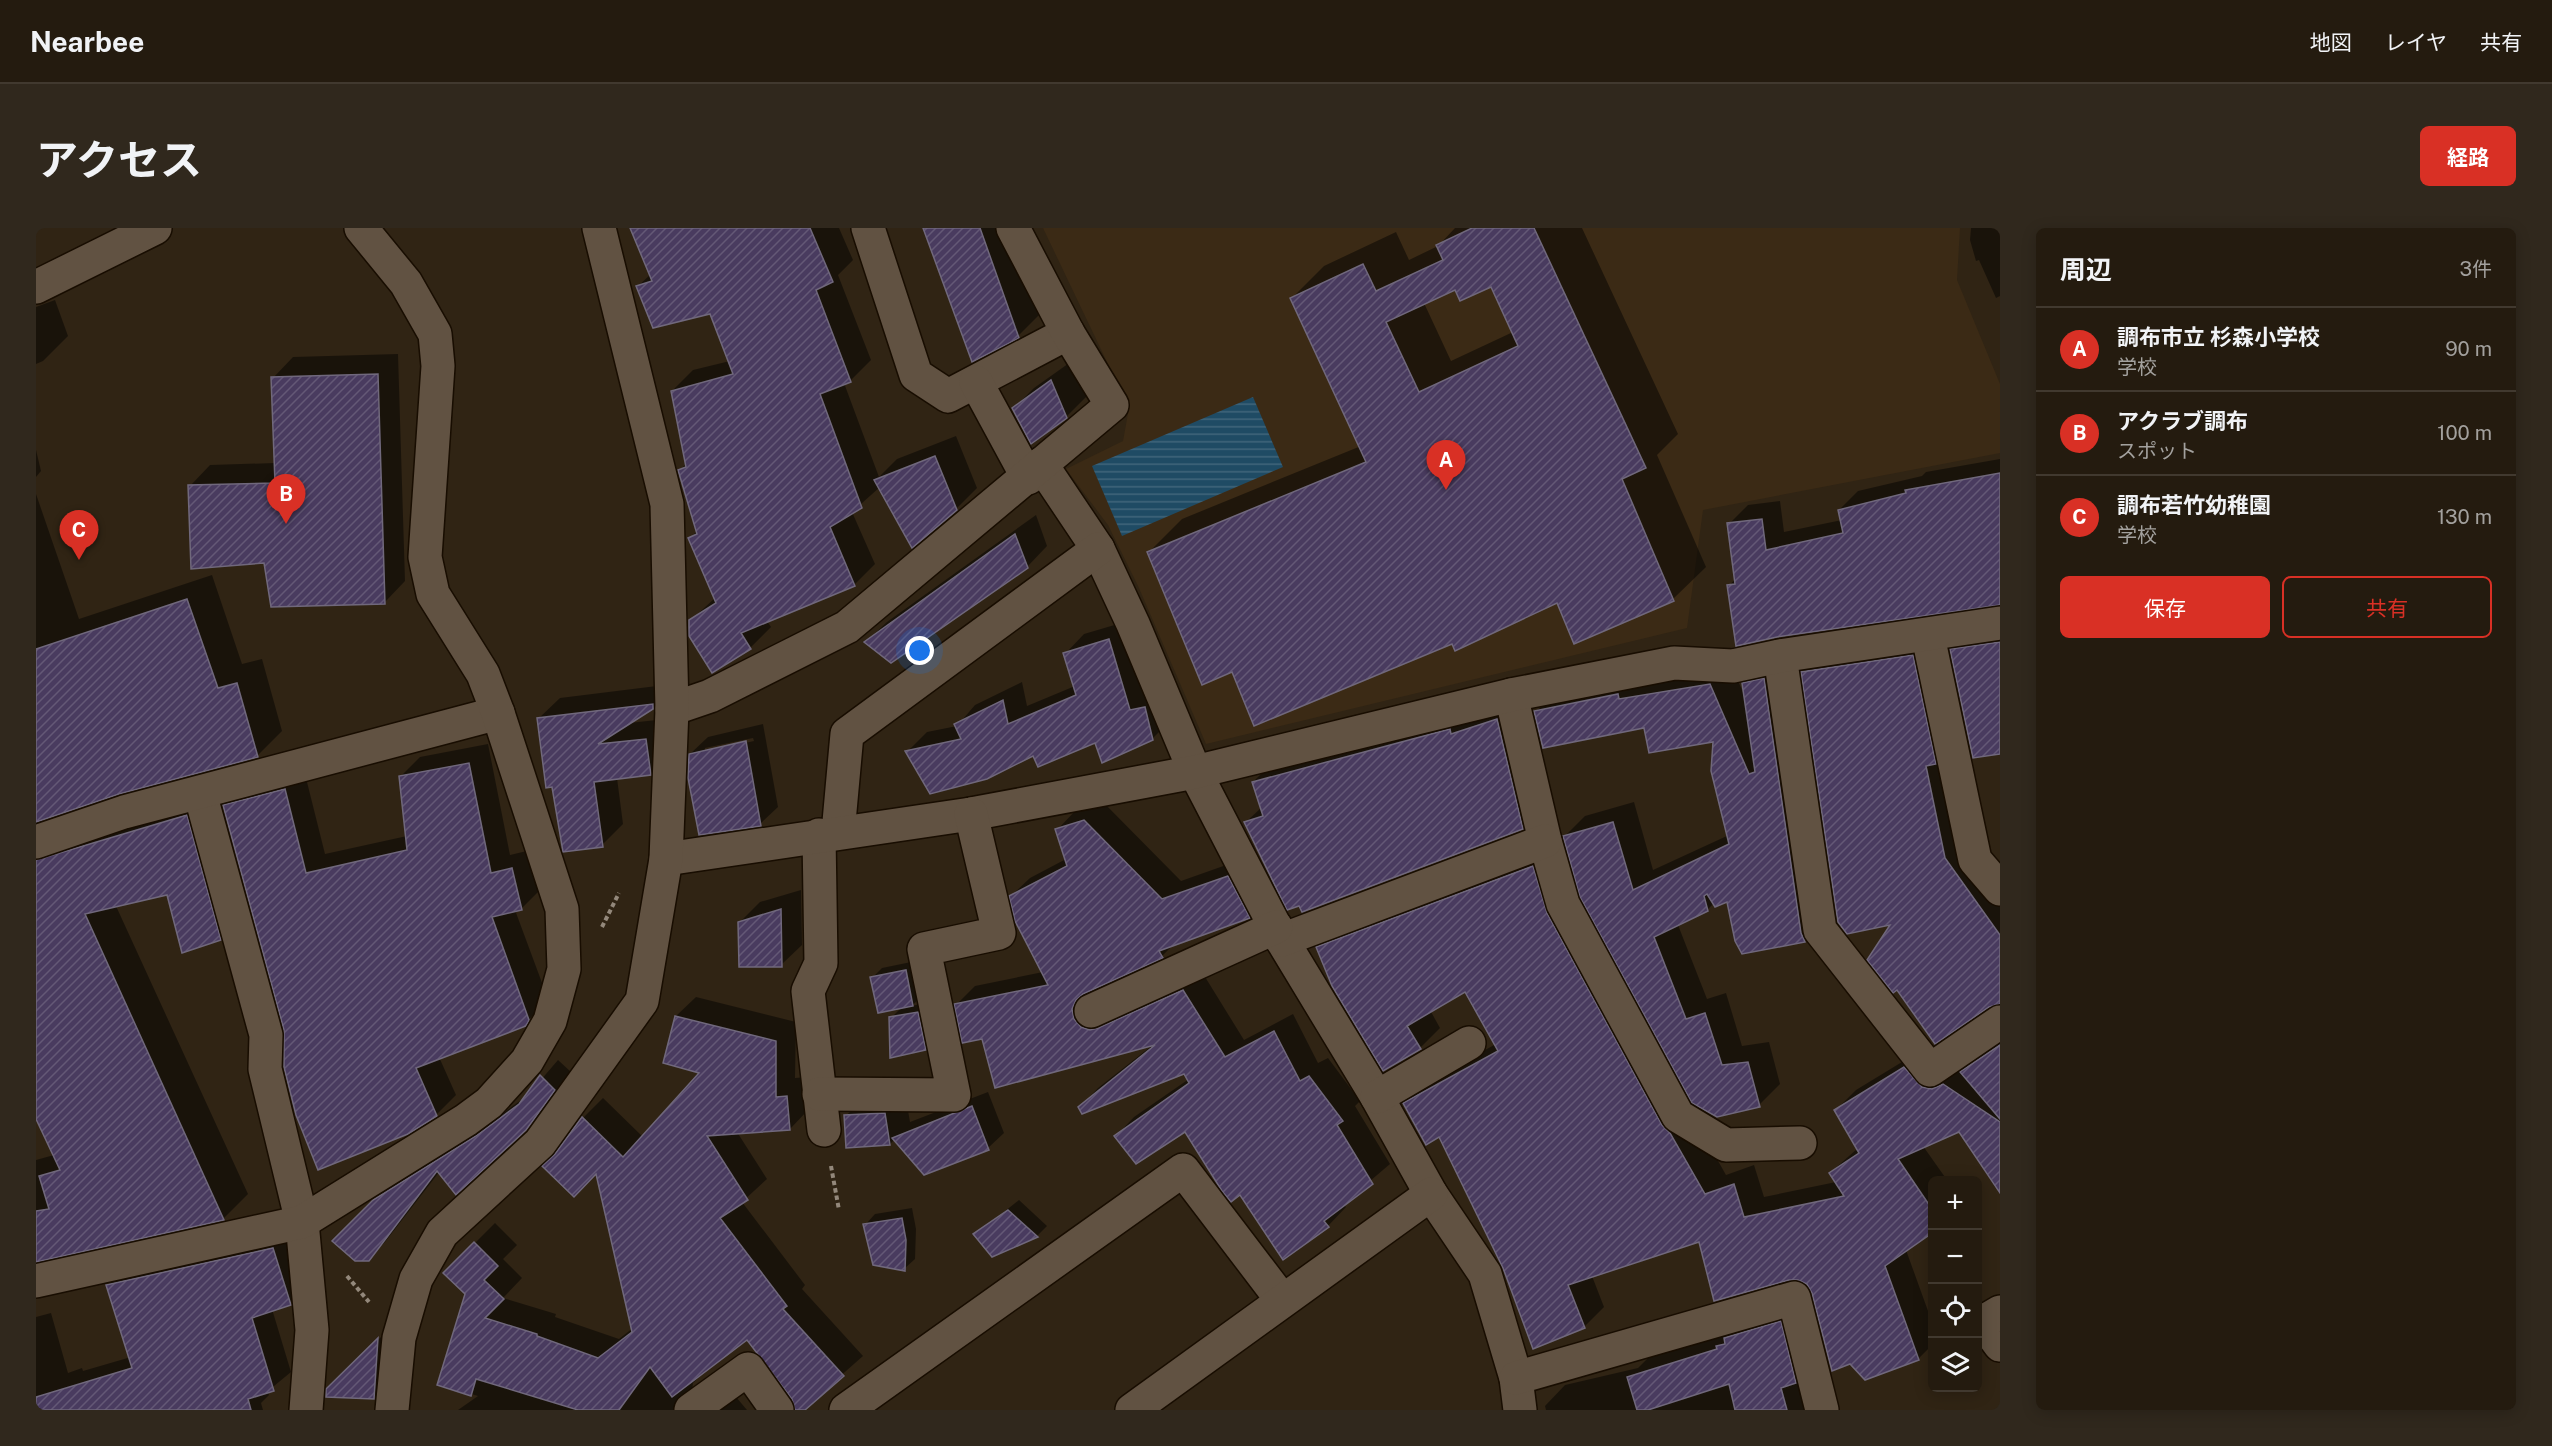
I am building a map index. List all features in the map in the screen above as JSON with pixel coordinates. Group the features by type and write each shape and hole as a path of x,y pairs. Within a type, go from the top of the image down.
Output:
{"street":[{"path":"36,287 155,228"},
{"path":"36,1281 302,1222 466,1120 489,1103 527,1061 550,1021 564,969 562,909 483,674 433,594 425,557 438,366 435,334 406,283 362,228"},
{"path":"392,1410 399,1338 416,1279 442,1233 540,1143 642,1002 666,859 672,709 666,504 599,228"},
{"path":"868,228 916,375 948,396 1068,333"},
{"path":"672,709 710,696 847,627 1112,405 1068,333 1013,228"},
{"path":"976,382 1035,471 1098,549 1133,624 1195,772 1279,934 1377,1097 1431,1194 1485,1274 1516,1378 1520,1410"},
{"path":"824,1130 808,991 821,963 828,834 847,734 1098,549"},
{"path":"666,859 970,814 1195,772 1511,695 1674,663 1733,666 1780,656 1928,636 2000,623"},
{"path":"1928,636 1975,860 2000,889"},
{"path":"1780,656 1820,930 1930,1070 2000,1022"},
{"path":"1511,695 1545,841 1563,904 1678,1116 1726,1145 1800,1143"},
{"path":"36,842 124,812 498,713"},
{"path":"200,793 266,1035 264,1069 302,1222 312,1330 306,1410"},
{"path":"819,1094 954,1095 924,949 999,933 970,814"},
{"path":"1091,1011 1279,934 1545,841"},
{"path":"1377,1097 1469,1043"},
{"path":"846,1410 1183,1170 1282,1300"},
{"path":"1132,1410 1431,1194"},
{"path":"1516,1378 1794,1298 1822,1410"},
{"path":"2000,1312 1983,1322 2000,1345"},
{"path":"691,1410 748,1369 777,1410"}],"path":[{"path":"600,930 621,891"},
{"path":"340,1267 399,1338"}],"shaded area":[{"path":"1043,228 1960,228 1957,280 2000,384 2000,453 1703,510 1687,628 1206,744 1139,588 1108,525 1066,469 1123,441 1129,408"}],"water":[{"path":"1253,397 1283,467 1122,536 1092,466"}],"building":[{"path":"630,228 810,228 833,282 816,290 851,382 820,394 862,508 830,527 855,586 741,633 751,649 712,673 689,636 689,620 716,603 688,538 697,534 678,470 686,467 671,391 733,374 710,314 653,328 636,286 652,281"},
{"path":"923,228 980,228 1019,338 972,362"},
{"path":"1472,228 1534,228 1646,468 1622,479 1674,601 1574,644 1557,603 1455,651 1452,644 1254,726 1232,672 1202,685 1147,552 1366,462 1290,298 1363,264 1376,291 1443,260 1436,245","holes":["1491,287 1518,346 1419,392 1386,322 1455,290 1460,301"]},
{"path":"378,374 385,604 271,607 264,563 191,569 188,485 275,483 271,377"},
{"path":"1051,380 1067,418 1031,444 1012,408"},
{"path":"935,456 957,510 912,548 874,480"},
{"path":"2000,473 2000,605 1777,637 1736,646 1727,585 1735,584 1727,523 1762,519 1766,550 1843,533 1838,510 1906,493 1905,490"},
{"path":"1015,534 1028,568 891,663 864,642"},
{"path":"187,599 218,688 237,683 258,757 119,794 36,822 36,649"},
{"path":"1109,639 1130,710 1145,707 1153,740 1102,763 1095,743 1038,767 1033,756 987,779 930,794 905,751 961,739 954,724 1003,700 1008,724 1076,695 1063,653"},
{"path":"2000,642 2000,754 1973,758 1950,649"},
{"path":"1913,655 1936,764 1926,766 1945,858 2000,935 2000,1004 1989,1007 1935,1044 1897,990 1893,993 1867,960 1890,925 1847,934 1838,922 1801,672"},
{"path":"1764,678 1801,933 1805,942 1742,954 1735,941 1727,902 1715,907 1707,894 1704,896 1708,911 1654,937 1686,1019 1705,1013 1722,1065 1748,1062 1760,1107 1717,1117 1692,1103 1580,897 1563,836 1613,822 1633,890 1729,844 1711,771 1713,742 1649,753 1644,728 1543,748 1534,711 1618,694 1619,699 1710,684 1749,774 1755,772 1742,683"},
{"path":"653,704 653,709 598,744 646,739 651,775 594,782 603,847 563,852 552,787 546,788 537,718"},
{"path":"1497,719 1523,829 1302,912 1299,906 1287,910 1244,822 1263,816 1252,782 1450,729 1451,734"},
{"path":"746,741 761,826 699,835 688,778 689,754"},
{"path":"469,763 491,873 512,868 522,910 492,917 529,1020 526,1026 416,1068 437,1116 408,1134 318,1170 296,1115 284,1067 284,1030 223,805 285,789 306,873 407,850 399,776"},
{"path":"187,815 221,940 182,953 167,895 85,914 224,1220 36,1262 36,1211 49,1209 39,1176 60,1170 36,1119 36,860"},
{"path":"1084,820 1162,899 1228,876 1250,918 1159,951 1163,958 1083,994 1076,1000 1072,1009 1074,1019 1081,1027 1090,1030 1098,1028 1183,990 1225,1057 1274,1031 1300,1081 1309,1076 1343,1121 1337,1125 1373,1184 1324,1221 1329,1227 1283,1260 1240,1195 1231,1202 1222,1191 1185,1132 1136,1164 1114,1136 1189,1083 1184,1074 1082,1114 1078,1107 1155,1045 995,1088 982,1039 962,1043 954,1004 1048,985 1015,921 1009,896 1067,866 1055,829"},
{"path":"1533,866 1547,913 1662,1125 1670,1133 1705,1194 1734,1184 1744,1217 1844,1196 1829,1173 1859,1153 1834,1110 1904,1067 1922,1087 1932,1089 1943,1084 2000,1122 2000,1193 1959,1132 1898,1159 1928,1203 1928,1236 1885,1266 1919,1360 1865,1380 1850,1364 1832,1371 1812,1293 1807,1284 1798,1280 1789,1280 1714,1301 1699,1242 1568,1285 1585,1328 1533,1349 1503,1268 1439,1137 1426,1145 1403,1103 1498,1051 1465,992 1407,1026 1421,1049 1383,1071 1332,986 1316,947"},
{"path":"781,909 782,967 739,967 738,922"},
{"path":"906,970 913,1006 878,1013 870,977"},
{"path":"918,1012 926,1050 890,1058 889,1017"},
{"path":"675,1016 776,1041 776,1097 787,1096 790,1130 707,1136 748,1200 720,1218 787,1306 783,1309 844,1376 805,1410 795,1410 792,1399 747,1340 672,1397 650,1367 619,1410 578,1410 476,1379 471,1396 437,1385 465,1294 443,1273 474,1242 498,1266 484,1280 504,1299 485,1318 537,1334 537,1336 598,1358 632,1332 596,1174 574,1197 542,1166 555,1154 582,1117 623,1157 699,1073 663,1063"},
{"path":"2000,1045 2000,1119 1960,1072"},
{"path":"540,1075 555,1090 526,1130 456,1195 437,1171 369,1261 355,1261 332,1241 373,1200 476,1136 519,1104"},
{"path":"972,1106 989,1150 924,1175 892,1138"},
{"path":"885,1113 890,1145 846,1148 844,1115"},
{"path":"1008,1210 1038,1237 992,1257 973,1234"},
{"path":"902,1218 906,1240 905,1271 873,1265 863,1224"},
{"path":"273,1248 291,1305 252,1318 274,1391 248,1399 251,1410 36,1410 36,1397 132,1368 106,1285"},
{"path":"1781,1321 1796,1383 1781,1388 1787,1410 1735,1410 1729,1384 1648,1410 1637,1410 1627,1377 1717,1349 1716,1346 1725,1344 1724,1338"},
{"path":"378,1338 374,1399 326,1397 326,1389"}],"place":[{"name":"調布市立 杉森小学校","path":"1446,490"},
{"name":"アクラブ調布","path":"286,524"},
{"name":"調布若竹幼稚園","path":"79,560"}]}
